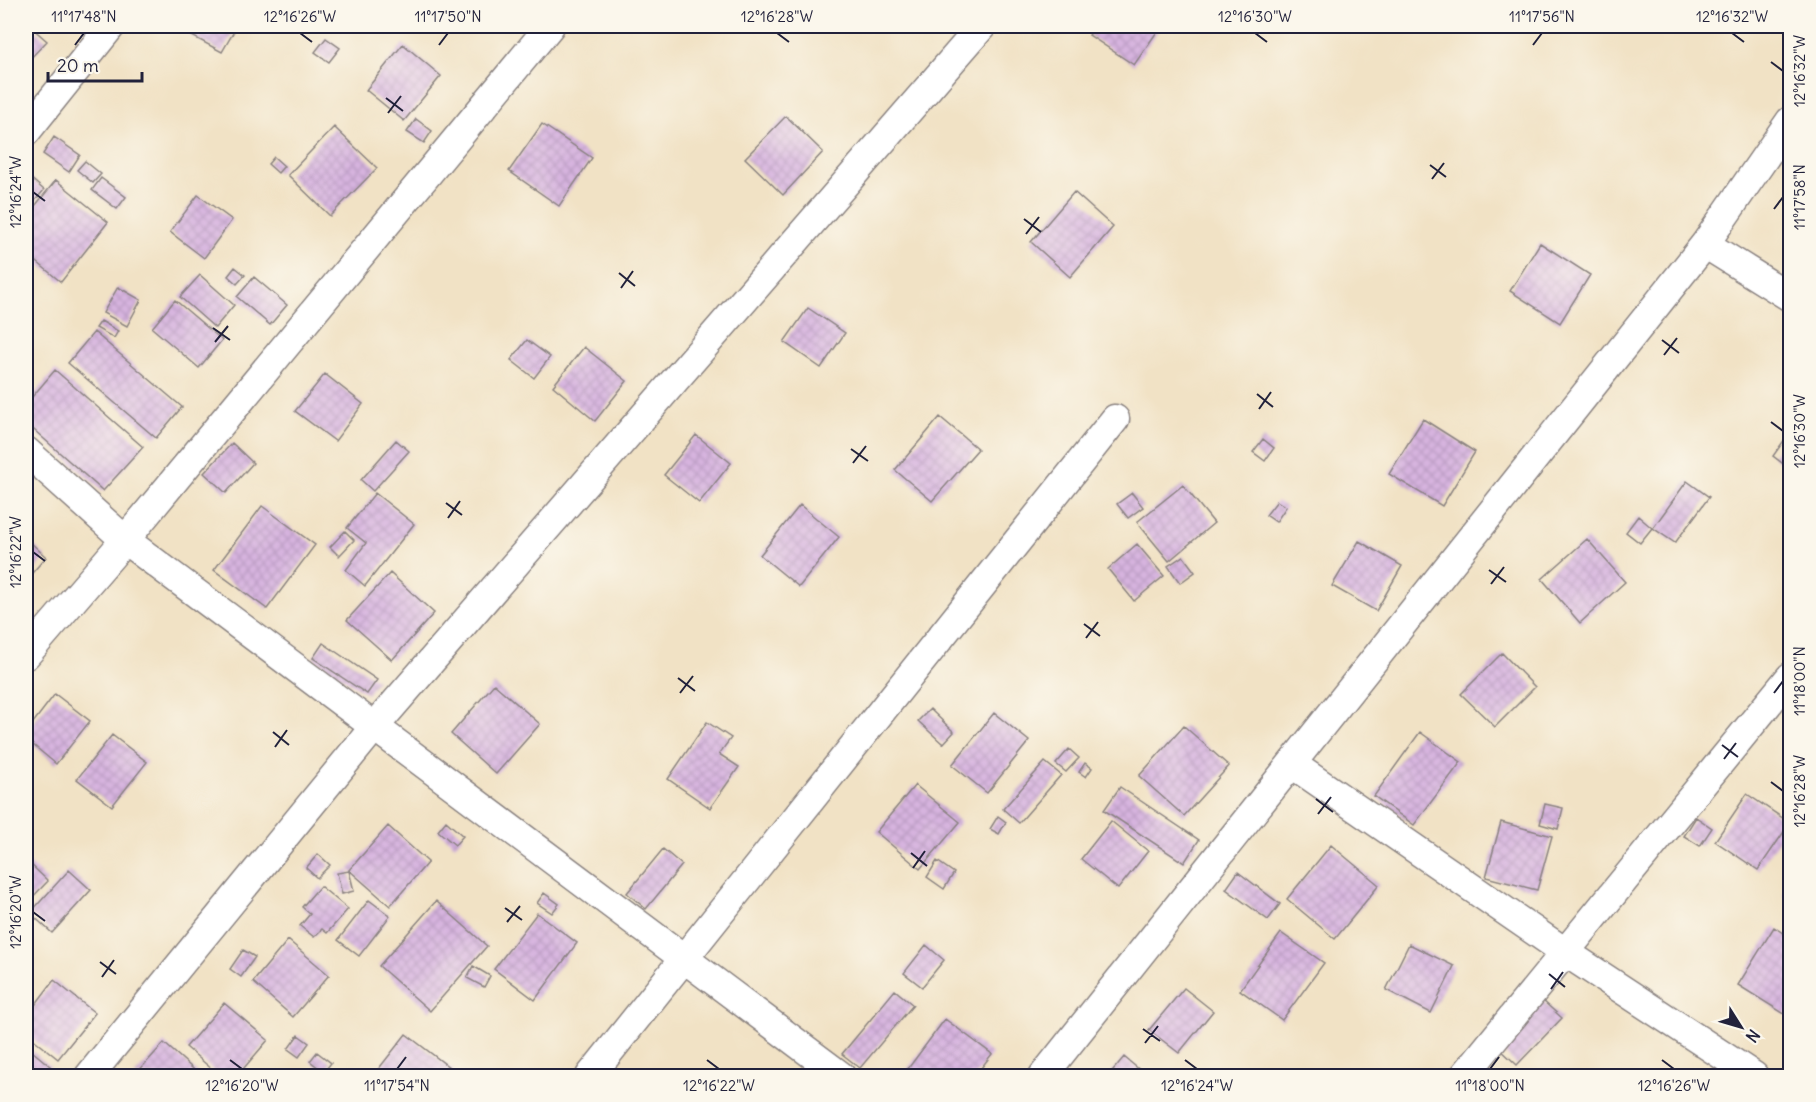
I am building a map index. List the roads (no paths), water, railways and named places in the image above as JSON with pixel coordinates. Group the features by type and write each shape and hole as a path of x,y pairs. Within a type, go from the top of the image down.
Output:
{"street":[{"path":"26,132 111,26"},
{"path":"26,655 125,540 550,26"},
{"path":"89,1077 375,726 982,26"},
{"path":"1043,1077 1705,244 1791,121"},
{"path":"1705,244 1791,297"},
{"path":"590,1077 1115,419"},
{"path":"26,451 125,540 841,1077"},
{"path":"1464,1077 1791,677"},
{"path":"1292,764 1565,952 1754,1077"}]}
